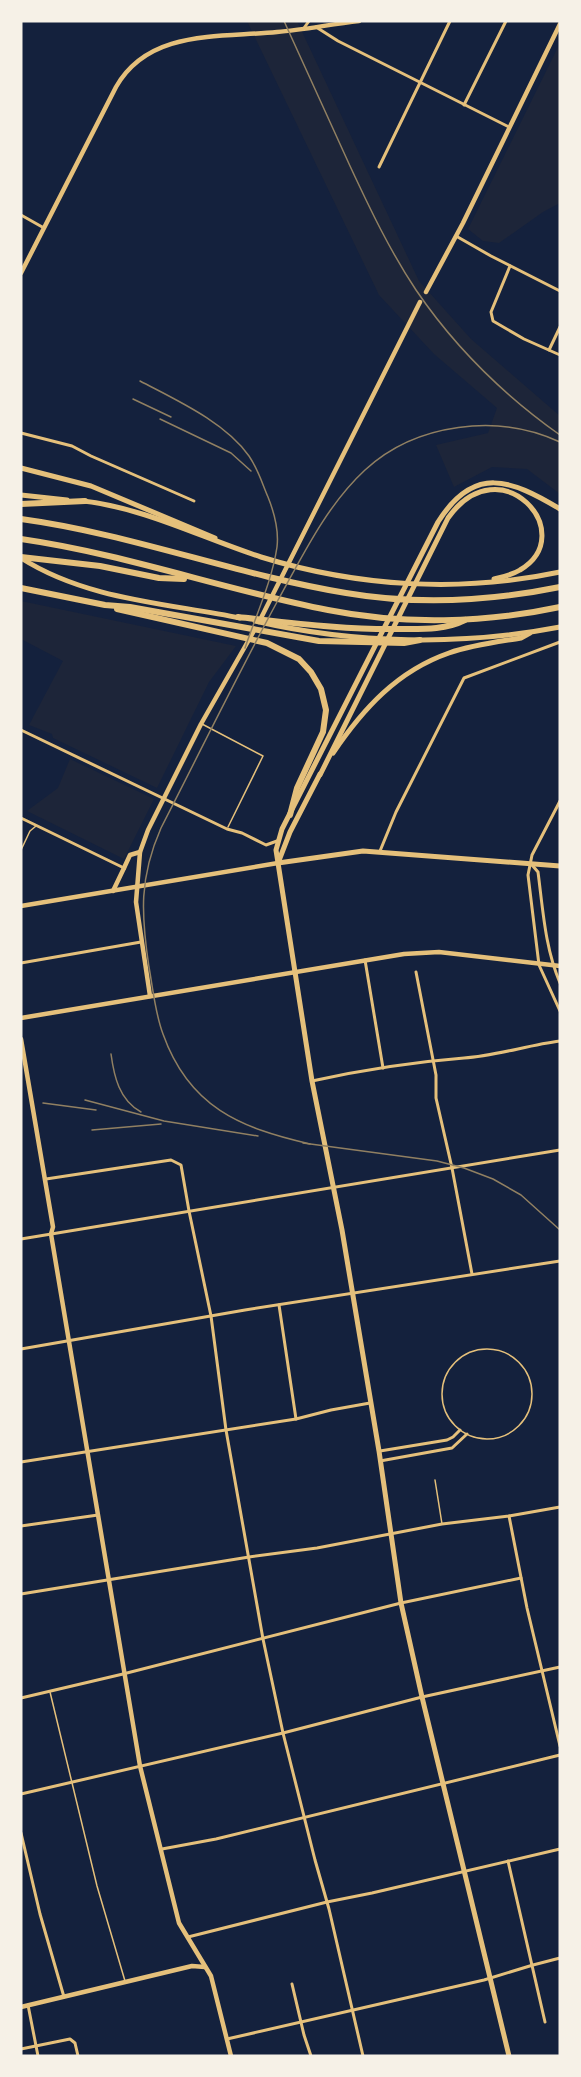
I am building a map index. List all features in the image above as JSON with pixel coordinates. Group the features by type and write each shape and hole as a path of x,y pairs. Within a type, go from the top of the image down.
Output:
{"highway":[{"path":"21,504 85,501"},
{"path":"21,519 85,530 254,573 347,593 425,600 507,596 560,587"},
{"path":"21,538 69,547 193,579 329,610 373,616 414,620 468,619 536,612 560,607"},
{"path":"21,558 100,566 159,578 193,579"},
{"path":"21,588 105,605 130,607 319,641 420,640"},
{"path":"105,605 129,613 267,643 299,659 311,672 321,689 326,710 321,737 297,788 290,815"},
{"path":"238,617 280,624 363,630 450,627 468,619"}],"main road":[{"path":"21,468 91,486 206,533 227,545"},
{"path":"509,2056 401,1603 379,1451 312,1081 276,850 290,815 411,574 449,505 466,490 476,485 504,483 529,492 560,509"},
{"path":"278,863 290,832 448,518 462,502 475,495 500,490 512,493 527,501 536,513 541,527 539,547 533,559 520,570 479,582"},
{"path":"21,495 85,501 132,510 262,557 312,571 431,585 515,580 560,572"},
{"path":"21,558 40,571 93,591 238,617"},
{"path":"280,624 362,640"},
{"path":"420,640 531,633 560,627"},
{"path":"320,775 364,710 391,685 420,666 449,653 521,638 531,633"},
{"path":"278,863 352,852 379,852 560,866"}],"street":[{"path":"304,28 309,21"},
{"path":"21,273 122,76 145,56 160,46 183,40 279,32 359,21"},
{"path":"379,167 450,21"},
{"path":"464,105 506,21"},
{"path":"426,292 560,24"},
{"path":"315,26 338,41 509,127"},
{"path":"21,215 44,228"},
{"path":"456,236 560,291"},
{"path":"510,266 491,312 493,321 516,335 560,355"},
{"path":"150,996 135,902 140,852 201,724 245,648 420,302"},
{"path":"549,350 560,327"},
{"path":"21,433 58,441 194,501"},
{"path":"379,852 461,682 467,677 560,642"},
{"path":"21,730 227,829 242,833 266,845 278,841"},
{"path":"560,801 532,855 528,875 539,965 560,1011"},
{"path":"21,818 124,868"},
{"path":"113,891 130,855 140,852"},
{"path":"21,906 278,863"},
{"path":"531,864 538,872 552,966 560,983"},
{"path":"21,963 141,942"},
{"path":"21,1018 366,960 430,952 560,966"},
{"path":"366,960 383,1068"},
{"path":"416,972 434,1061 436,1098 472,1274"},
{"path":"21,1039 123,1674 140,1766 178,1923 211,1976 231,2056"},
{"path":"312,1081 560,1041"},
{"path":"21,1239 560,1150"},
{"path":"44,1180 171,1160 178,1162 183,1170 189,1211 211,1316 226,1430 263,1639 283,1733 327,1902 363,2056"},
{"path":"21,1342 22,1349 211,1316 560,1261"},
{"path":"279,1305 296,1419"},
{"path":"21,1462 296,1419 370,1403"},
{"path":"379,1451 447,1440 460,1430"},
{"path":"380,1461 452,1448 467,1434"},
{"path":"21,1594 317,1548 442,1524 560,1507"},
{"path":"21,1526 98,1515"},
{"path":"508,1516 560,1746"},
{"path":"21,1698 401,1603 521,1578"},
{"path":"21,1794 283,1733 422,1696 560,1667"},
{"path":"160,1850 216,1839 560,1755"},
{"path":"21,1833 63,1997"},
{"path":"186,1938 327,1902 560,1849"},
{"path":"508,1861 545,2022"},
{"path":"227,2039 353,2012 560,1958"},
{"path":"21,2007 192,1966 205,1967"},
{"path":"292,1984 311,2056"},
{"path":"28,2005 38,2056"},
{"path":"21,2049 70,2039 75,2043 78,2056"}],"lane":[{"path":"201,724 263,756 227,829"},
{"path":"21,850 30,831 36,826"},
{"path":"480,1350 497,1350 513,1358 525,1370 531,1386 531,1403 524,1418 513,1431 498,1438 482,1439 460,1430 448,1417 443,1401 444,1383 451,1368 464,1356 480,1350"},
{"path":"435,1480 442,1524"},
{"path":"50,1692 97,1886 125,1981"}],"shaded area":[{"path":"247,21 297,21 419,281 471,339 560,416 560,494 527,469 492,467 454,487 436,445 488,433 497,408 434,354 379,295"},
{"path":"560,43 560,203 499,243 483,241 468,229"},
{"path":"21,601 236,646 209,682 157,788 53,738 52,734 29,725 63,661 21,639"},
{"path":"70,759 154,799 124,859 27,811 58,788"}],"railway":[{"path":"284,21 373,214 416,290 447,331 482,369 520,404 560,435"},
{"path":"140,381 184,404 227,433 249,456 268,497 276,521 277,547 268,585 245,648"},
{"path":"133,399 171,417"},
{"path":"160,419 231,453 251,471"},
{"path":"310,1144 261,1130 220,1110 202,1097 187,1080 174,1059 158,1018 144,930 145,880 154,846 233,686 306,550 338,499 365,470 385,454 408,442 433,433 458,428 485,426 511,428 536,433 560,442"},
{"path":"111,1054 119,1087 127,1101 141,1112"},
{"path":"85,1100 164,1121 258,1136"},
{"path":"43,1103 96,1110"},
{"path":"92,1130 161,1124"},
{"path":"303,1143 437,1161 464,1168 493,1179 521,1195 560,1230"}]}
